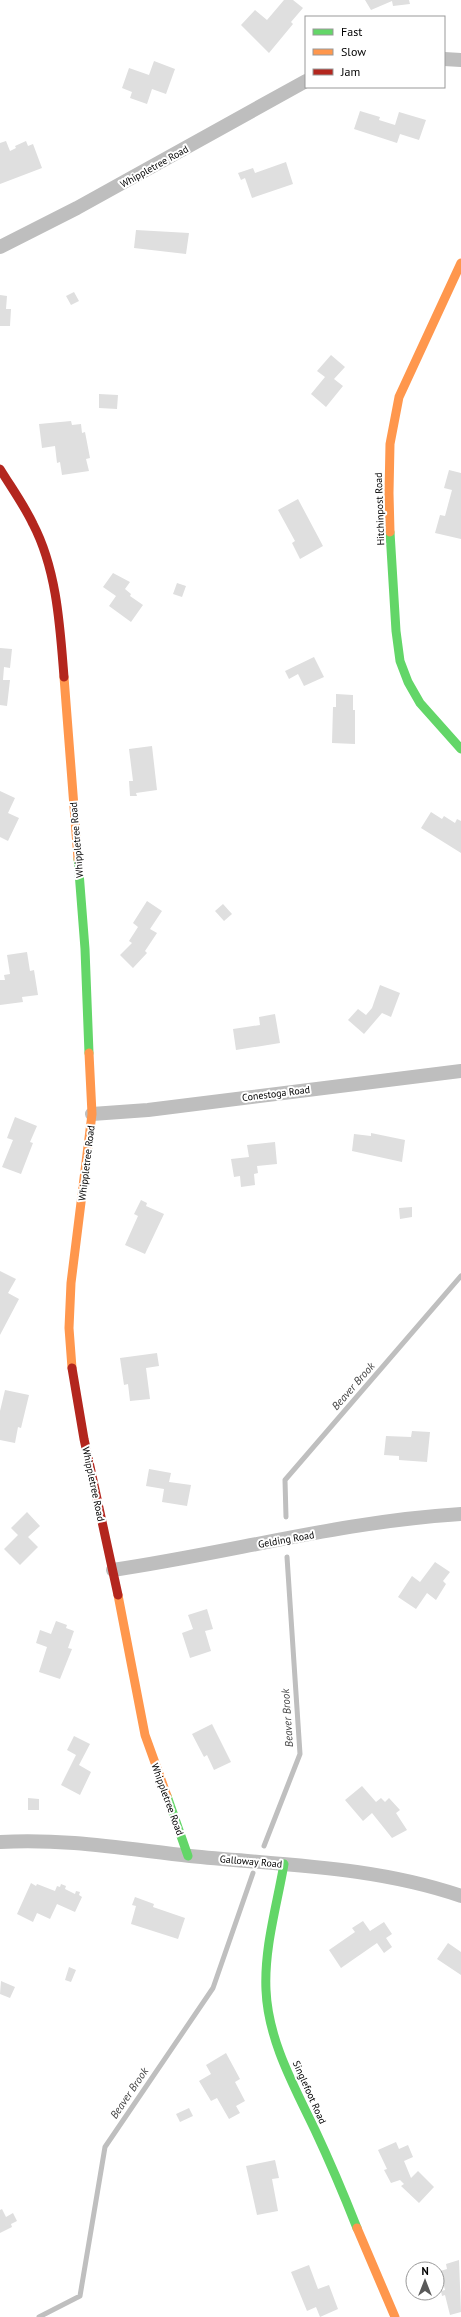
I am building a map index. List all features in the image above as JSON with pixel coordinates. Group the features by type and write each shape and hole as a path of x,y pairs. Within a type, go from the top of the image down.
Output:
{"street":[{"path":"445,59 461,60"},
{"name":"Whippletree Road","path":"0,247 77,208 305,82"},
{"name":"Hitchinpost Road","path":"461,263 399,397 393,416 388,453 398,653 411,689 432,717 461,748"},
{"name":"Whippletree Road","path":"0,469 34,525 49,567 60,625 85,948 92,1114 71,1283 69,1328 72,1365 84,1439 113,1570 145,1735 188,1856"},
{"name":"Conestoga Road","path":"92,1114 148,1110 461,1070"},
{"name":"Gelding Road","path":"113,1570 183,1560 258,1544 418,1516 461,1514"},
{"name":"Galloway Road","path":"0,1842 38,1840 94,1843 188,1856 366,1873 461,1896"},
{"name":"Singlefoot Road","path":"284,1864 268,1953 266,1992 274,2036 292,2086 324,2148 395,2317"}],"building":[{"path":"284,0 293,0 303,8 291,22 293,24 269,53 241,25 255,10 267,20"},
{"path":"365,0 409,0 410,4 393,6 392,1 371,10"},
{"path":"154,61 175,69 166,94 152,89 147,104 130,98 132,92 122,88 129,68 149,75"},
{"path":"360,111 380,117 379,120 395,125 399,112 426,120 419,140 400,134 397,143 354,129"},
{"path":"6,141 10,151 16,148 15,146 26,141 28,146 33,144 42,168 0,184 0,143"},
{"path":"286,162 293,184 252,198 245,178 241,180 238,173 253,168 255,173"},
{"path":"136,230 189,233 186,254 134,248"},
{"path":"74,292 79,301 71,305 66,296"},
{"path":"0,295 7,296 6,309 11,309 10,326 0,326"},
{"path":"331,355 345,367 334,379 343,386 326,407 311,394 325,377 317,371"},
{"path":"99,394 118,395 117,409 99,408"},
{"path":"71,421 72,425 81,424 82,433 85,432 90,458 86,459 89,471 62,475 60,462 57,463 55,446 42,448 39,424"},
{"path":"449,470 461,473 461,539 435,533 440,515 445,516 452,490 444,488"},
{"path":"298,499 323,546 300,559 292,543 295,541 278,510"},
{"path":"113,573 130,582 125,589 131,594 130,596 143,605 131,622 109,606 116,596 103,587"},
{"path":"177,583 186,586 182,597 173,594"},
{"path":"0,648 12,649 10,668 4,667 3,680 10,680 7,706 0,705"},
{"path":"314,657 324,677 304,686 298,674 289,679 285,671"},
{"path":"336,694 353,695 353,710 355,710 355,744 332,743 333,707 336,707"},
{"path":"152,746 157,790 136,793 137,796 130,796 129,781 133,781 129,749"},
{"path":"0,791 15,798 8,813 19,818 8,841 0,837"},
{"path":"431,812 442,819 444,816 455,823 457,819 461,821 461,853 421,828"},
{"path":"147,901 162,911 150,929 157,933 145,951 147,953 133,968 120,955 132,943 129,941 138,927 133,923"},
{"path":"223,904 232,914 224,921 215,911"},
{"path":"27,952 30,971 34,970 38,995 22,997 23,1002 0,1005 0,980 5,980 4,975 10,974 7,955"},
{"path":"380,985 400,993 391,1017 382,1013 364,1034 348,1020 358,1009 366,1015 372,1008"},
{"path":"275,1014 280,1043 236,1050 233,1029 260,1025 259,1017"},
{"path":"15,1117 37,1126 30,1142 33,1143 21,1174 2,1167 13,1140 7,1138"},
{"path":"371,1133 405,1140 402,1162 352,1151 354,1134 371,1136"},
{"path":"275,1142 277,1164 257,1166 258,1173 254,1174 255,1185 241,1187 240,1176 234,1177 231,1159 249,1157 247,1145"},
{"path":"141,1200 147,1203 146,1206 164,1214 145,1254 125,1245 138,1216 134,1214"},
{"path":"412,1207 412,1217 400,1219 399,1208"},
{"path":"0,1271 16,1279 8,1293 19,1299 0,1335"},
{"path":"157,1353 159,1366 146,1368 150,1399 130,1401 128,1384 124,1385 120,1358"},
{"path":"5,1390 29,1395 21,1428 18,1427 15,1443 0,1440 0,1411"},
{"path":"412,1431 430,1432 427,1462 399,1460 399,1456 384,1455 386,1436 411,1437"},
{"path":"149,1469 171,1473 169,1482 191,1485 187,1506 162,1502 164,1489 146,1486"},
{"path":"27,1512 40,1526 28,1537 38,1547 20,1565 4,1549 18,1535 11,1528"},
{"path":"435,1562 450,1572 443,1581 446,1584 436,1600 427,1593 416,1609 398,1597 412,1576 420,1582"},
{"path":"207,1609 213,1629 205,1631 211,1651 190,1658 182,1633 193,1629 188,1615"},
{"path":"56,1621 67,1625 66,1628 74,1631 68,1648 72,1649 60,1679 39,1672 47,1647 36,1643 40,1630 51,1634"},
{"path":"212,1724 231,1762 214,1770 207,1755 204,1757 192,1734"},
{"path":"74,1736 90,1744 79,1765 91,1772 80,1795 61,1785 76,1755 67,1750"},
{"path":"362,1786 376,1802 381,1798 385,1802 389,1798 400,1810 396,1813 407,1830 392,1838 372,1813 363,1821 345,1800"},
{"path":"28,1798 39,1799 39,1810 28,1810"},
{"path":"31,1883 36,1886 37,1884 55,1891 57,1886 60,1887 61,1884 66,1886 65,1889 75,1894 76,1891 80,1892 79,1895 82,1897 75,1912 57,1904 50,1919 37,1913 33,1922 17,1914"},
{"path":"135,1897 154,1904 153,1907 185,1918 178,1939 131,1924 136,1906 132,1905"},
{"path":"363,1921 370,1931 384,1922 392,1934 386,1938 392,1947 384,1953 377,1943 341,1968 329,1950 355,1932 352,1928"},
{"path":"448,1943 461,1952 461,1975 437,1959"},
{"path":"69,1967 76,1970 71,1982 65,1980"},
{"path":"1,1981 15,1987 10,1998 0,1994"},
{"path":"226,2053 240,2079 235,2082 245,2101 236,2106 240,2113 229,2119 217,2098 211,2101 199,2081 211,2074 206,2065"},
{"path":"189,2108 193,2116 180,2122 176,2114"},
{"path":"396,2142 399,2149 408,2145 413,2157 404,2161 411,2178 418,2171 434,2187 419,2203 401,2186 404,2184 400,2180 391,2183 384,2170 387,2169 378,2150"},
{"path":"275,2160 279,2178 272,2179 278,2211 257,2215 246,2166"},
{"path":"2,2209 6,2217 13,2213 17,2221 11,2224 12,2227 0,2233 0,2210"},
{"path":"459,2260 461,2312 450,2315 445,2295 446,2264"},
{"path":"309,2265 318,2289 329,2285 338,2309 320,2317 316,2307 307,2311 291,2272"}],"waterway":[{"name":"Beaver Brook","path":"286,1517 285,1480 461,1276"},
{"name":"Beaver Brook","path":"264,1846 300,1754 287,1557"},
{"name":"Beaver Brook","path":"39,2317 80,2296 105,2147 213,1988 253,1873"}],"traffic: fast":[{"path":"390,532 396,631 400,661 408,682 420,703 461,749"},
{"path":"78,859 85,949 89,1053"},
{"path":"167,1796 188,1856"},
{"path":"284,1864 267,1958 266,1990 268,2009 283,2062 326,2154 357,2228"}],"traffic: slow":[{"path":"390,532 390,444 399,397 461,263"},
{"path":"64,677 78,859"},
{"path":"72,1368 69,1328 71,1283 92,1114 89,1053"},
{"path":"118,1595 145,1735 167,1796"},
{"path":"357,2228 395,2317"}],"traffic: jam":[{"path":"0,469 22,503 41,542 47,560 59,619 64,677"},
{"path":"72,1368 84,1439 118,1595"}]}
